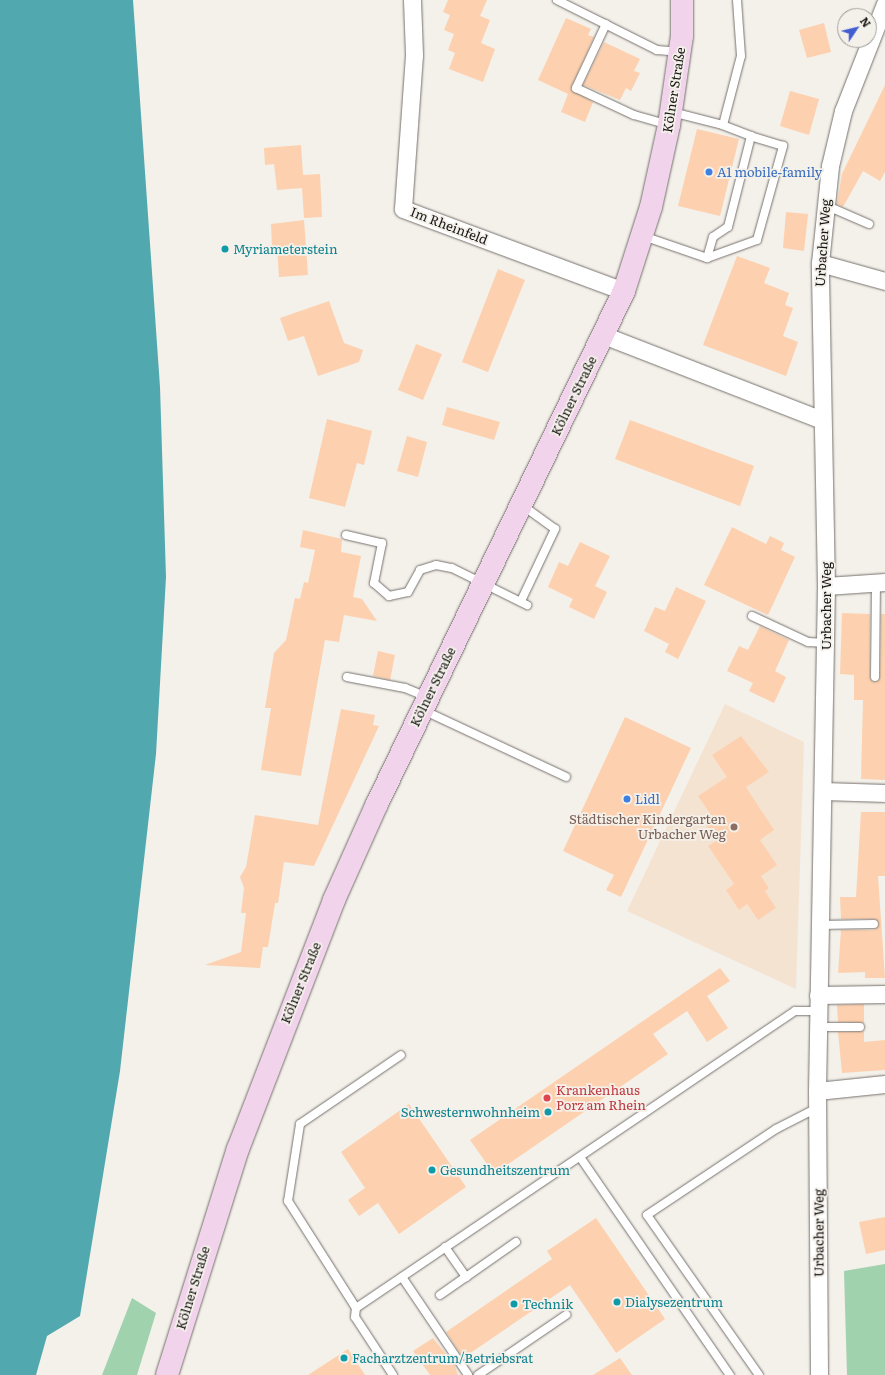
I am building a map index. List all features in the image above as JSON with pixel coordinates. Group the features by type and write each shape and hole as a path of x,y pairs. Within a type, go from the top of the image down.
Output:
{"main road":[{"name":"Kölner Straße","path":"167,1375 238,1149 281,1032 334,900 425,703 624,291 643,236 670,118 680,52 682,0"}],"street":[{"name":"Im Rheinfeld","path":"412,0 414,56 403,209 624,291"},
{"name":"Urbacher Weg","path":"819,1375 817,1100 826,643 820,263 825,205 842,111 885,4"},
{"path":"820,263 885,281"},
{"path":"603,335 822,420"},
{"path":"826,586 881,583"},
{"path":"824,791 885,793"},
{"path":"818,1011 885,994"},
{"path":"817,1100 885,1084"}],"lane":[{"path":"557,0 657,50 680,52"},
{"path":"723,124 741,56 737,0"},
{"path":"606,24 576,88 634,115 723,124 751,136 783,146 757,240 707,258 643,236"},
{"path":"707,258 712,237 728,227 751,136"},
{"path":"825,205 870,224"},
{"path":"346,535 382,543 374,583 389,596 408,592 420,570 430,565 452,568 524,603 555,529 522,504"},
{"path":"874,677 881,583"},
{"path":"752,616 808,642 826,643"},
{"path":"346,677 405,688 425,703 566,777"},
{"path":"820,924 874,924"},
{"path":"356,1308 794,1011 818,1011 860,1027"},
{"path":"393,1375 355,1317 356,1308 288,1201 300,1124 401,1055"},
{"path":"759,1375 647,1215 817,1100"},
{"path":"580,1157 730,1375"},
{"path":"440,1295 516,1242"},
{"path":"445,1247 466,1277"},
{"path":"402,1277 468,1375"},
{"path":"478,1375 566,1315"}],"shaded area":[{"name":"Städtischer Kindergarten Urbacher Weg","path":"725,704 804,742 796,989 627,911"}],"green space":[{"path":"885,1264 885,1375 847,1375 844,1271"},
{"path":"132,1298 156,1313 137,1375 102,1375"}],"water":[{"path":"0,0 133,0 160,387 166,577 156,754 120,1071 80,1316 47,1336 36,1375 0,1375"}],"building":[{"path":"448,0 487,0 480,16 490,20 481,43 495,49 483,82 449,69 455,53 448,50 454,34 444,30 450,15 443,12"},
{"path":"566,18 591,29 588,35 594,37 571,88 593,102 585,122 561,112 568,94 538,80"},
{"path":"824,23 831,52 807,58 799,30"},
{"path":"604,42 640,59 634,71 640,73 631,91 626,88 620,100 583,85"},
{"path":"885,85 885,172 880,181 863,171 843,207 837,204 842,174"},
{"path":"790,91 819,99 809,135 780,126"},
{"name":"A1 mobile-family","path":"697,129 739,139 720,216 678,206"},
{"path":"301,145 303,175 320,174 322,217 304,218 302,188 277,190 274,164 265,165 264,148"},
{"path":"786,212 808,214 804,251 783,248"},
{"path":"304,220 308,275 279,277 277,247 272,247 271,224"},
{"path":"737,256 770,268 764,283 789,293 785,305 793,308 783,336 798,342 786,376 703,345"},
{"path":"498,269 525,280 488,372 462,362"},
{"path":"329,301 344,343 363,350 359,362 318,376 304,336 288,341 280,318"},
{"path":"416,344 442,354 423,400 398,390"},
{"path":"447,407 500,422 494,440 442,425"},
{"path":"327,419 372,431 364,465 357,463 345,507 309,498"},
{"path":"630,420 754,466 740,506 615,459"},
{"path":"407,436 427,442 418,477 397,471"},
{"path":"732,527 766,544 770,536 784,543 781,550 795,557 768,615 704,585"},
{"path":"303,530 342,539 341,552 361,556 353,597 362,599 377,621 344,615 339,642 325,640 301,776 261,770 271,708 265,708 274,653 286,640 295,598 300,599 304,582 308,583 315,550 300,547"},
{"path":"580,542 610,556 595,586 607,592 594,619 569,607 573,599 548,587 559,562 568,566"},
{"path":"676,587 706,601 678,659 665,652 669,644 644,631 655,607 665,611"},
{"path":"842,613 870,614 870,677 875,682 880,677 881,614 885,614 885,780 861,779 863,700 854,700 854,675 840,674"},
{"path":"760,626 789,640 775,671 786,677 774,703 749,691 753,683 727,671 739,646 748,650"},
{"path":"378,651 395,655 390,680 373,676"},
{"path":"341,709 375,715 373,725 379,726 314,866 284,862 278,903 275,903 268,947 263,947 260,968 205,965 241,952 246,913 241,913 244,888 240,877 246,867 255,815 318,825"},
{"name":"Lidl","path":"625,717 691,748 621,897 606,890 614,875 563,851"},
{"path":"741,736 769,772 746,787 774,830 760,840 777,865 761,876 769,888 765,891 776,908 758,920 747,904 739,910 726,890 734,884 708,846 716,841 703,820 711,815 698,796 727,777 712,755"},
{"path":"861,812 885,812 885,876 878,876 885,978 865,978 865,972 838,973 841,930 874,930 879,924 874,919 841,919 840,897 856,897"},
{"name":"Schwesternwohnheim","path":"720,968 730,981 707,996 728,1028 707,1042 687,1011 653,1034 668,1054 494,1174 470,1140"},
{"path":"864,1004 864,1023 838,1022 837,1005"},
{"path":"864,1031 864,1042 885,1040 885,1070 842,1073 838,1032"},
{"name":"Gesundheitszentrum","path":"409,1104 466,1187 399,1234 378,1203 359,1216 348,1200 365,1188 341,1152"},
{"path":"885,1217 885,1250 866,1254 859,1222"},
{"name":"Dialysezentrum","path":"596,1218 665,1319 616,1353 570,1285 463,1358 446,1332 552,1259 547,1251"},
{"path":"433,1338 454,1364 458,1375 430,1375 413,1351"},
{"name":"Facharztzentrum/Betriebsrat","path":"348,1349 365,1375 308,1375"},
{"path":"620,1358 632,1375 593,1375"}],"place":[{"name":"A1 mobile-family","path":"709,172"},
{"name":"Myriameterstein","path":"225,249"},
{"name":"Lidl","path":"627,799"},
{"name":"Städtischer Kindergarten Urbacher Weg","path":"734,827"},
{"name":"Krankenhaus Porz am Rhein","path":"547,1098"},
{"name":"Schwesternwohnheim","path":"548,1112"},
{"name":"Gesundheitszentrum","path":"432,1170"},
{"name":"Dialysezentrum","path":"617,1302"},
{"name":"Technik","path":"514,1304"},
{"name":"Facharztzentrum/Betriebsrat","path":"344,1358"}]}
